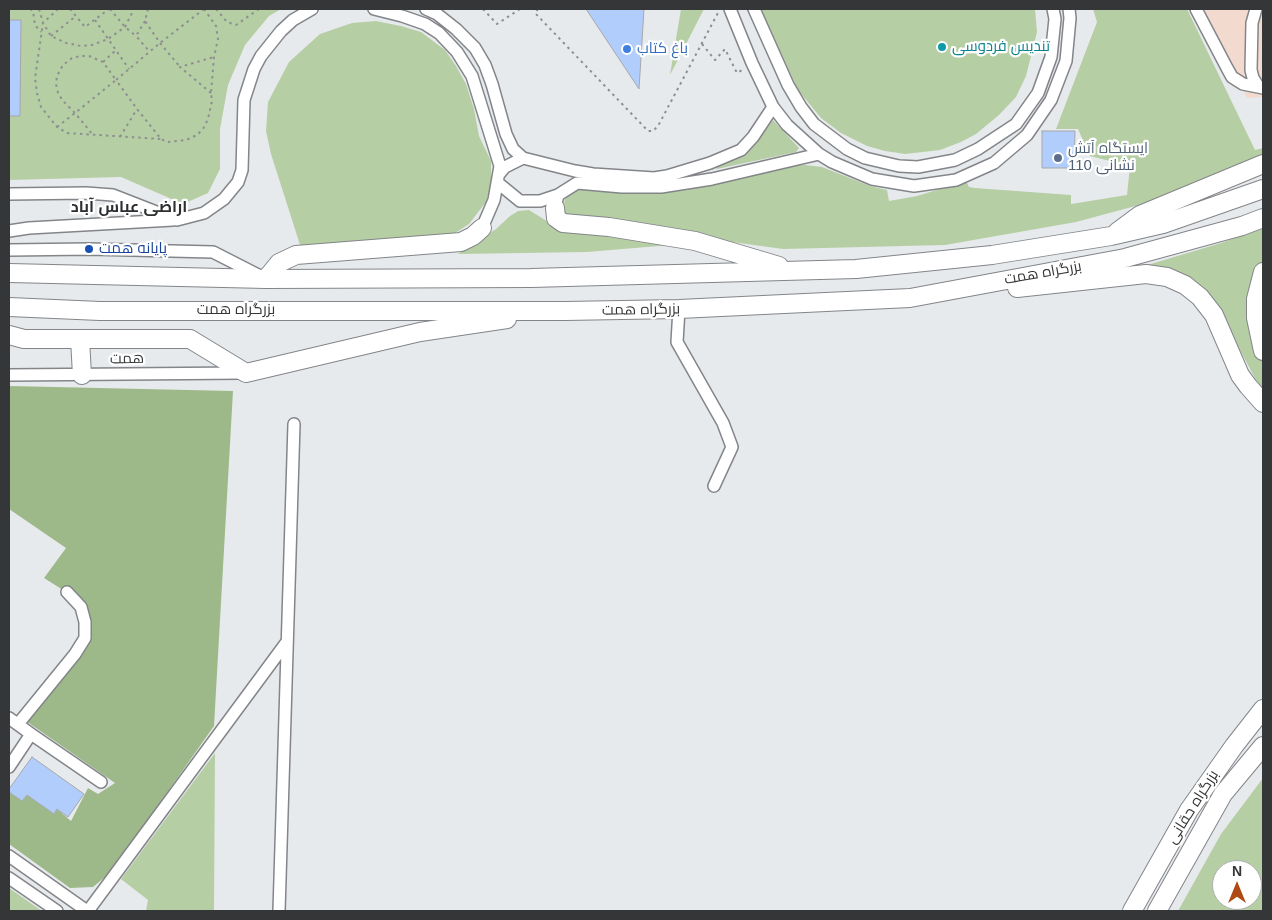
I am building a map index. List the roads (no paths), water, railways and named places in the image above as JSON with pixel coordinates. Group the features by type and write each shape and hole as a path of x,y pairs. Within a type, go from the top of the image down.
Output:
{"highway":[{"path":"1111,236 1140,215 1263,164"},
{"name":"بزرگراه همت","path":"9,273 266,279 531,278 856,269 992,256 1111,236 1163,224 1263,189"},
{"path":"556,202 556,218 563,223 609,227 695,241 797,271"},
{"name":"بزرگراه همت","path":"9,307 100,310 678,310 910,298 1125,258 1242,226 1263,218"},
{"path":"266,279 279,263 296,255 461,242 473,236 482,228"},
{"path":"1263,272 1256,299 1256,318 1263,351"},
{"path":"910,298 1048,286 1133,275 1146,274 1167,277 1185,285 1200,297 1214,315 1240,375 1263,403"},
{"path":"9,335 24,339 190,339 246,373 420,332 565,311"},
{"path":"80,339 82,375"},
{"name":"بزرگراه حقانی","path":"1132,911 1189,810 1234,746 1263,709"},
{"name":"بزرگراه حقانی","path":"1157,911 1223,794 1263,746"}],"street":[{"path":"9,231 29,228 177,220 204,213 224,199 238,182 242,170 244,100 260,56 293,20 312,9"},
{"path":"374,9 425,24 439,33 457,52 472,76 500,166 494,200 482,228"},
{"path":"426,9 437,14 450,24 475,48 492,84 506,134 513,149 522,158 575,171 654,178 682,172 741,150 753,137 773,107"},
{"path":"730,9 752,63 773,107 787,125 819,154 832,162 872,179 914,186 956,180 994,163 1027,135 1051,100 1066,61 1070,18 1069,9"},
{"path":"754,9 788,85 814,124 847,149 866,158 899,166 918,167 940,164 978,149 1016,124 1038,93 1051,58 1055,18 1054,9"},
{"path":"1196,9 1232,77 1244,84 1260,87"},
{"path":"1256,9 1251,33 1251,70 1253,78 1260,87"},
{"path":"499,178 520,201 556,202 577,183 622,187 661,187 712,178 819,154"},
{"path":"499,178 505,167 522,158"},
{"path":"575,171 577,183"},
{"path":"9,194 86,193 113,195 177,220"},
{"path":"9,250 89,249 213,252 266,279"},
{"path":"678,310 677,342 723,422 732,447 714,486"},
{"name":"همت","path":"9,376 246,373"},
{"path":"279,911 294,424"},
{"path":"67,592 81,607 85,622 85,638 75,654 13,721 101,782"},
{"path":"9,856 88,911 286,644"},
{"path":"9,768 31,734"},
{"path":"9,878 57,911"}],"place":[{"name":"تندیس فردوسی","path":"942,47"},
{"name":"باغ کتاب","path":"627,49"},
{"name":"ایستگاه آتش نشانی 110","path":"1058,158"},
{"name":"پایانه همت","path":"89,249"}],"district":[{"name":"اراضی عباس آباد","path":"129,208"}]}
